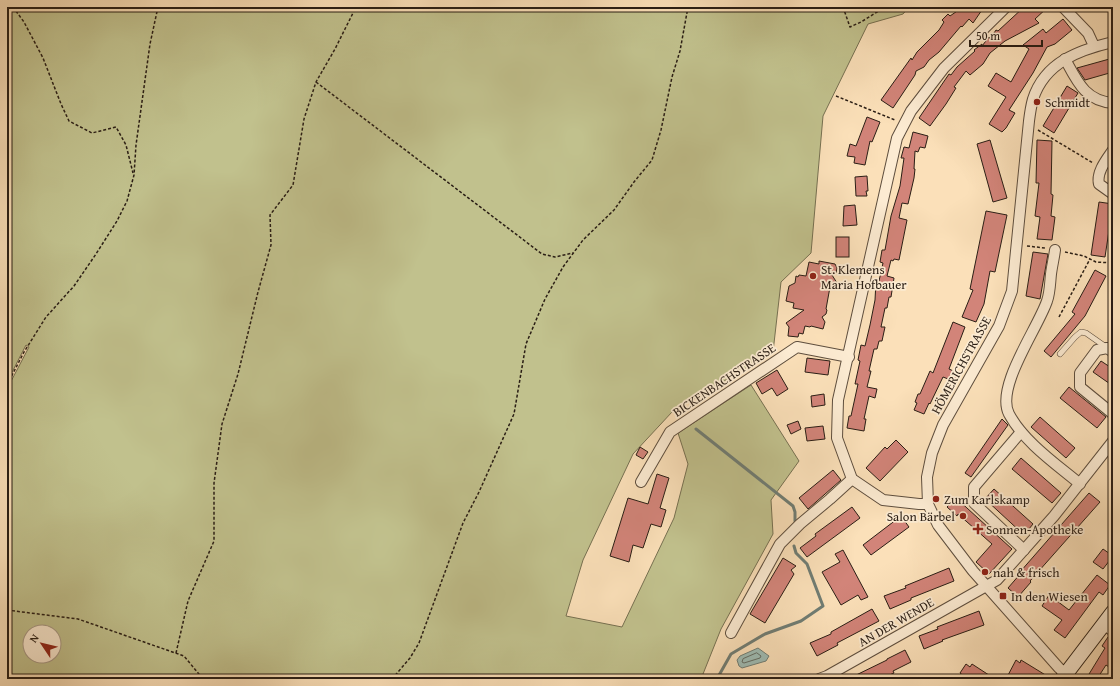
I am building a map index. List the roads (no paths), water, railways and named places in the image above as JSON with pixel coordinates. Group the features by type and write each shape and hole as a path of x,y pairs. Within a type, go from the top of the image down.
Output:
{"main road":[{"path":"1064,676 1108,628 1113,612"}],"street":[{"path":"928,504 883,500 852,479 837,438 838,400 849,357 897,138 911,111 944,68 1006,7"},
{"path":"1063,7 1088,33 1094,46"},
{"name":"HÖMERICHSTRASSE","path":"1064,676 1059,668 1015,617 986,587 938,525 928,504 927,477 932,453 944,425 999,326 1012,290 1032,102 1039,85 1050,69 1066,59 1094,46 1113,42"},
{"path":"1066,59 1078,82 1088,95 1113,103"},
{"path":"1113,150 1098,179 1099,184 1113,194"},
{"path":"1055,250 1048,301 1012,374 1007,396 1008,413 1021,432 1030,441 1080,484"},
{"name":"BICKENBACHSTRASSE","path":"641,482 670,432 797,347 849,357"},
{"path":"1110,350 1097,350 1080,373 1080,387 1113,414"},
{"path":"1021,432 974,487 974,503 1024,550"},
{"path":"986,587 997,580 1024,550 1080,484 1113,441"},
{"path":"731,633 780,544 800,524 852,479"},
{"name":"AN DER WENDE","path":"819,679 827,676 986,587"}],"lane":[{"path":"1060,354 1075,336 1081,332 1086,333 1110,350"}],"water":[{"path":"758,648 769,656 766,661 742,668 739,666 737,660 740,656"}],"waterway":[{"path":"696,429 793,506 795,521"},
{"path":"716,679 731,654 765,634 801,621 823,606 807,564 796,553 794,546"}],"place":[{"name":"Schmidt","path":"1037,102"},
{"name":"St. Klemens Maria Hofbauer","path":"813,276"},
{"name":"Zum Karlskamp","path":"936,499"},
{"name":"Salon Bärbel","path":"963,516"},
{"name":"Sonnen-Apotheke","path":"978,529"},
{"name":"nah & frisch","path":"985,572"},
{"name":"In den Wiesen","path":"1003,596"}]}
